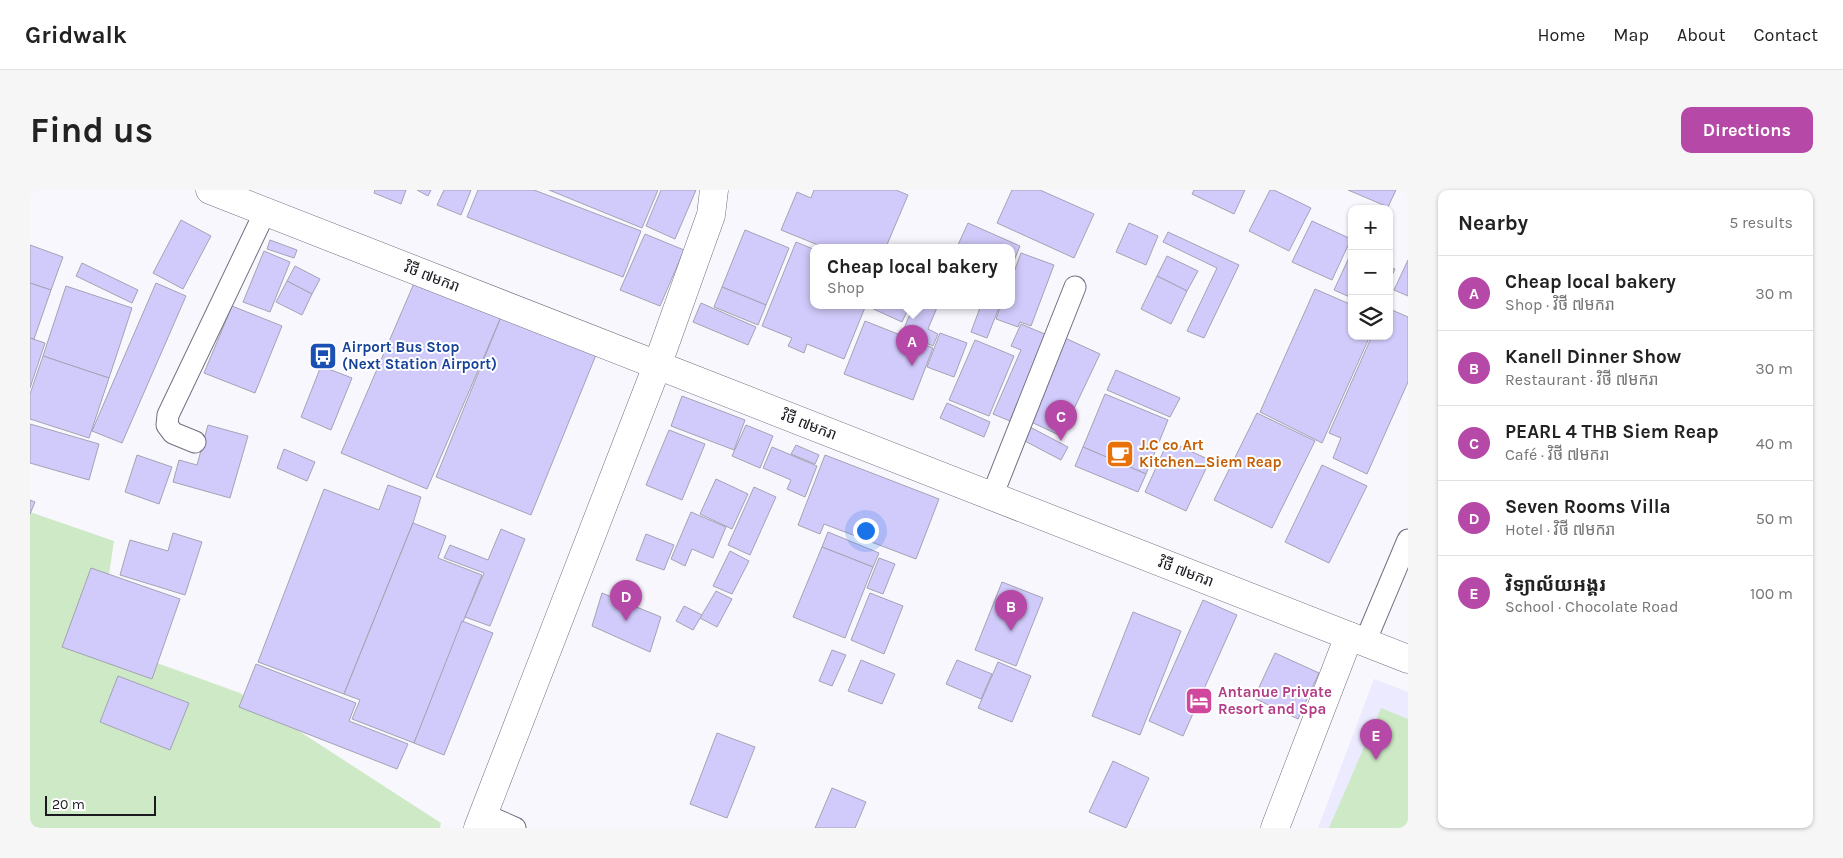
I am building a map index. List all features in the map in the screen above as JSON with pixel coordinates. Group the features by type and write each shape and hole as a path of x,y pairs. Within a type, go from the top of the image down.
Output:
{"main road":[{"name":"វិថី ៧មករា","path":"210,190 1408,659"},
{"path":"481,821 657,366 711,215 714,190"},
{"path":"1275,828 1357,639"}],"lane":[{"path":"195,442 173,433 167,425 168,415 265,212"},
{"path":"992,496 1075,287"},
{"path":"1357,639 1408,540"},
{"path":"481,821 515,828"}],"shaded area":[{"path":"1374,679 1408,692 1408,828 1318,828"}],"green space":[{"path":"30,512 114,541 99,642 240,693 441,823 440,828 30,828"},
{"path":"1381,708 1408,719 1408,828 1329,828"}],"building":[{"path":"375,190 406,190 401,204 374,193"},
{"path":"417,190 431,190 428,196"},
{"path":"444,190 471,190 461,215 437,205"},
{"path":"478,190 534,190 641,231 623,277 467,217"},
{"path":"549,190 658,190 642,228"},
{"path":"661,190 696,190 675,239 646,226"},
{"path":"814,190 896,190 908,195 887,244 816,244 781,230 797,192 811,198"},
{"path":"1012,190 1040,190 1094,214 1074,258 997,223"},
{"path":"1194,190 1245,190 1234,214 1192,194"},
{"path":"1270,190 1274,190 1311,208 1289,251 1249,231"},
{"path":"1348,190 1396,190 1389,205 1383,205"},
{"path":"181,220 211,236 183,289 153,273"},
{"path":"1312,221 1348,238 1348,245 1332,280 1292,262"},
{"path":"968,223 1020,246 1015,258 1015,244 958,244"},
{"path":"1129,223 1158,236 1146,265 1116,252"},
{"path":"745,230 789,248 766,305 722,287"},
{"path":"1168,232 1239,265 1204,338 1187,331 1217,268 1163,242"},
{"path":"645,234 684,250 660,306 620,290"},
{"path":"270,240 297,250 294,258 267,249"},
{"path":"796,242 810,248 810,309 864,309 844,359 807,344 804,353 788,346 792,338 762,326"},
{"path":"30,245 63,257 51,290 30,283"},
{"path":"264,251 290,262 270,312 243,302"},
{"path":"1021,253 1054,265 1031,326 1020,322 1018,327 996,319 1000,309 1015,309 1015,269"},
{"path":"1167,256 1198,271 1187,291 1157,276"},
{"path":"1348,260 1348,296 1334,290"},
{"path":"1408,260 1408,296 1394,290"},
{"path":"82,263 138,290 132,303 76,276"},
{"path":"295,266 320,279 312,294 287,281"},
{"path":"1157,276 1187,291 1171,324 1141,309"},
{"path":"287,281 312,294 302,315 276,302"},
{"path":"415,281 501,317 427,489 341,453"},
{"path":"30,283 51,290 34,339 30,338"},
{"path":"156,283 186,296 122,443 92,431"},
{"path":"66,286 132,308 109,378 43,356"},
{"path":"722,287 766,305 758,325 714,307"},
{"path":"1315,289 1348,303 1348,340 1368,340 1322,443 1260,412"},
{"path":"701,303 756,327 748,345 693,322"},
{"path":"232,306 282,326 255,393 204,373"},
{"path":"874,309 908,309 902,322"},
{"path":"912,309 936,309 928,329 938,334 933,346 902,333"},
{"path":"980,309 998,309 987,338 971,332"},
{"path":"1393,310 1408,317 1408,382 1367,474 1333,458 1341,438 1329,433 1370,340 1393,340"},
{"path":"503,312 598,350 531,515 436,477"},
{"path":"865,321 933,348 913,400 844,374"},
{"path":"1021,324 1047,335 1010,421 993,414 1021,350 1011,346"},
{"path":"940,333 967,343 954,377 927,367"},
{"path":"30,338 45,343 30,388"},
{"path":"1065,338 1100,354 1061,436 1027,420"},
{"path":"975,340 1014,356 989,416 949,400"},
{"path":"43,356 109,378 89,438 30,419 30,394"},
{"path":"321,366 352,378 331,430 301,417"},
{"path":"1116,370 1180,398 1170,417 1107,390"},
{"path":"1105,394 1168,420 1146,474 1083,447"},
{"path":"682,396 745,420 734,450 671,426"},
{"path":"947,403 990,422 984,437 940,418"},
{"path":"1257,413 1315,441 1272,528 1214,500"},
{"path":"30,424 99,444 89,480 30,463"},
{"path":"208,425 248,436 230,498 173,482 179,460 197,465"},
{"path":"746,425 773,436 760,468 732,456"},
{"path":"1028,426 1068,447 1061,460 1021,439"},
{"path":"669,430 705,444 682,500 646,485"},
{"path":"1168,441 1210,460 1186,511 1145,492"},
{"path":"796,445 819,455 815,464 791,454"},
{"path":"772,447 817,466 805,497 787,489 791,480 763,468"},
{"path":"1083,447 1146,474 1138,492 1075,466"},
{"path":"284,449 315,462 307,481 277,468"},
{"path":"137,455 172,467 159,504 125,492"},
{"path":"825,455 939,499 916,559 824,524 820,534 798,525"},
{"path":"1322,465 1367,486 1329,563 1285,542"},
{"path":"716,479 748,494 732,529 700,514"},
{"path":"388,485 421,497 413,523 344,694 258,662 324,489 379,510"},
{"path":"754,487 776,497 750,555 728,545"},
{"path":"30,500 35,502 30,514"},
{"path":"691,512 726,527 713,558 692,549 685,566 671,559"},
{"path":"413,523 446,536 438,558 482,575 414,743 352,719 360,700 344,694"},
{"path":"501,529 525,539 490,626 465,617 484,573 444,558 450,545 488,560"},
{"path":"828,532 879,553 873,567 822,547"},
{"path":"173,533 202,542 185,595 120,575 130,540 168,551"},
{"path":"646,534 674,545 664,570 636,560"},
{"path":"822,547 873,567 845,638 793,617"},
{"path":"730,551 749,561 732,594 713,586"},
{"path":"879,558 895,564 883,594 867,588"},
{"path":"91,568 180,599 152,679 62,647"},
{"path":"1002,582 1043,598 1016,666 975,650"},
{"path":"716,591 732,599 717,627 700,618"},
{"path":"602,593 661,617 650,652 592,626"},
{"path":"870,593 903,606 884,654 851,640"},
{"path":"1203,600 1237,615 1183,736 1149,721"},
{"path":"684,606 702,615 693,630 676,621"},
{"path":"1133,612 1181,631 1140,735 1092,716"},
{"path":"462,621 493,633 444,755 414,743"},
{"path":"832,650 846,655 832,686 819,681"},
{"path":"1275,653 1319,673 1298,719 1254,698"},
{"path":"861,660 895,674 882,704 848,691"},
{"path":"957,660 992,674 981,699 946,684"},
{"path":"998,662 1031,676 1012,722 978,708"},
{"path":"256,664 356,703 349,721 408,744 397,769 239,707"},
{"path":"118,676 189,703 170,750 100,722"},
{"path":"717,733 755,747 727,818 690,804"},
{"path":"1113,761 1149,778 1126,828 1089,812"},
{"path":"832,788 866,802 855,828 815,828"}],"place":[{"name":"Airport Bus Stop (Next Station Airport)","path":"323,356"},
{"name":"Cheap local bakery","path":"912,366"},
{"name":"PEARL 4 THB Siem Reap","path":"1061,441"},
{"name":"J.C co Art Kitchen_Siem Reap","path":"1120,454"},
{"name":"Seven Rooms Villa","path":"626,621"},
{"name":"Kanell Dinner Show","path":"1011,631"},
{"name":"Antanue Private Resort and Spa","path":"1199,701"},
{"name":"វិទ្យាល័យអង្គរ","path":"1376,760"}]}
